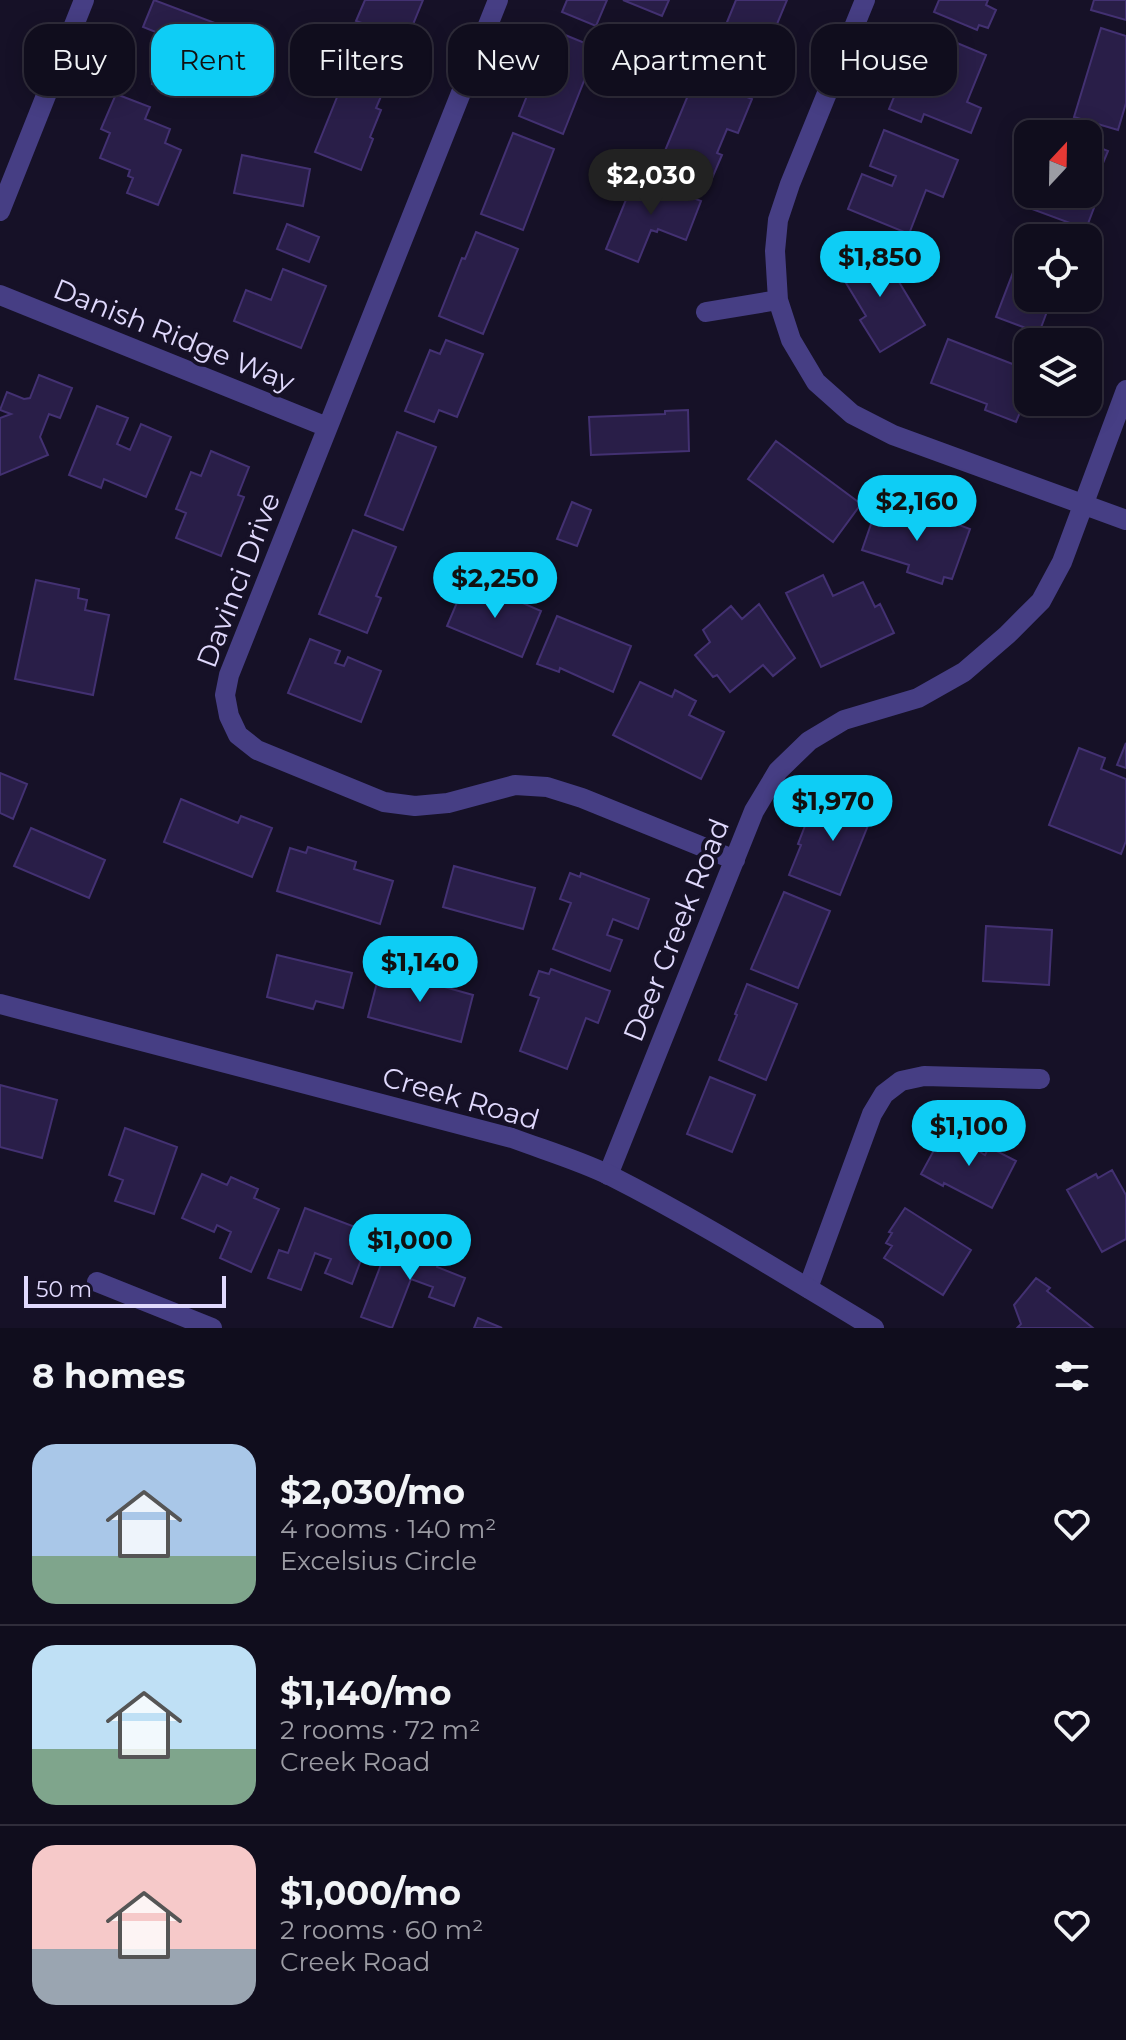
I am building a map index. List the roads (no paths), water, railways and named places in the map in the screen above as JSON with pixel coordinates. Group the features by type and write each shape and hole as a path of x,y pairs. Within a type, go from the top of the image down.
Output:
{"street":[{"path":"0,211 84,0"},
{"name":"Davinci Drive","path":"498,0 229,675 225,695 229,716 238,735 257,750 384,802 415,806 448,803 515,785 547,787 582,798 735,860"},
{"path":"865,0 778,220 775,251 778,300 791,340 816,382 852,414 893,435 1126,520"},
{"name":"Danish Ridge Way","path":"0,295 327,427"},
{"path":"706,312 778,300"},
{"name":"Deer Creek Road","path":"608,1175 754,811 778,771 809,741 844,720 918,698 964,672 1041,601 1062,562 1126,390"},
{"name":"Creek Road","path":"0,1004 512,1138 608,1175 874,1328"},
{"path":"808,1288 872,1114 884,1094 901,1081 924,1076 1040,1079"},
{"path":"97,1282 212,1328"}]}
